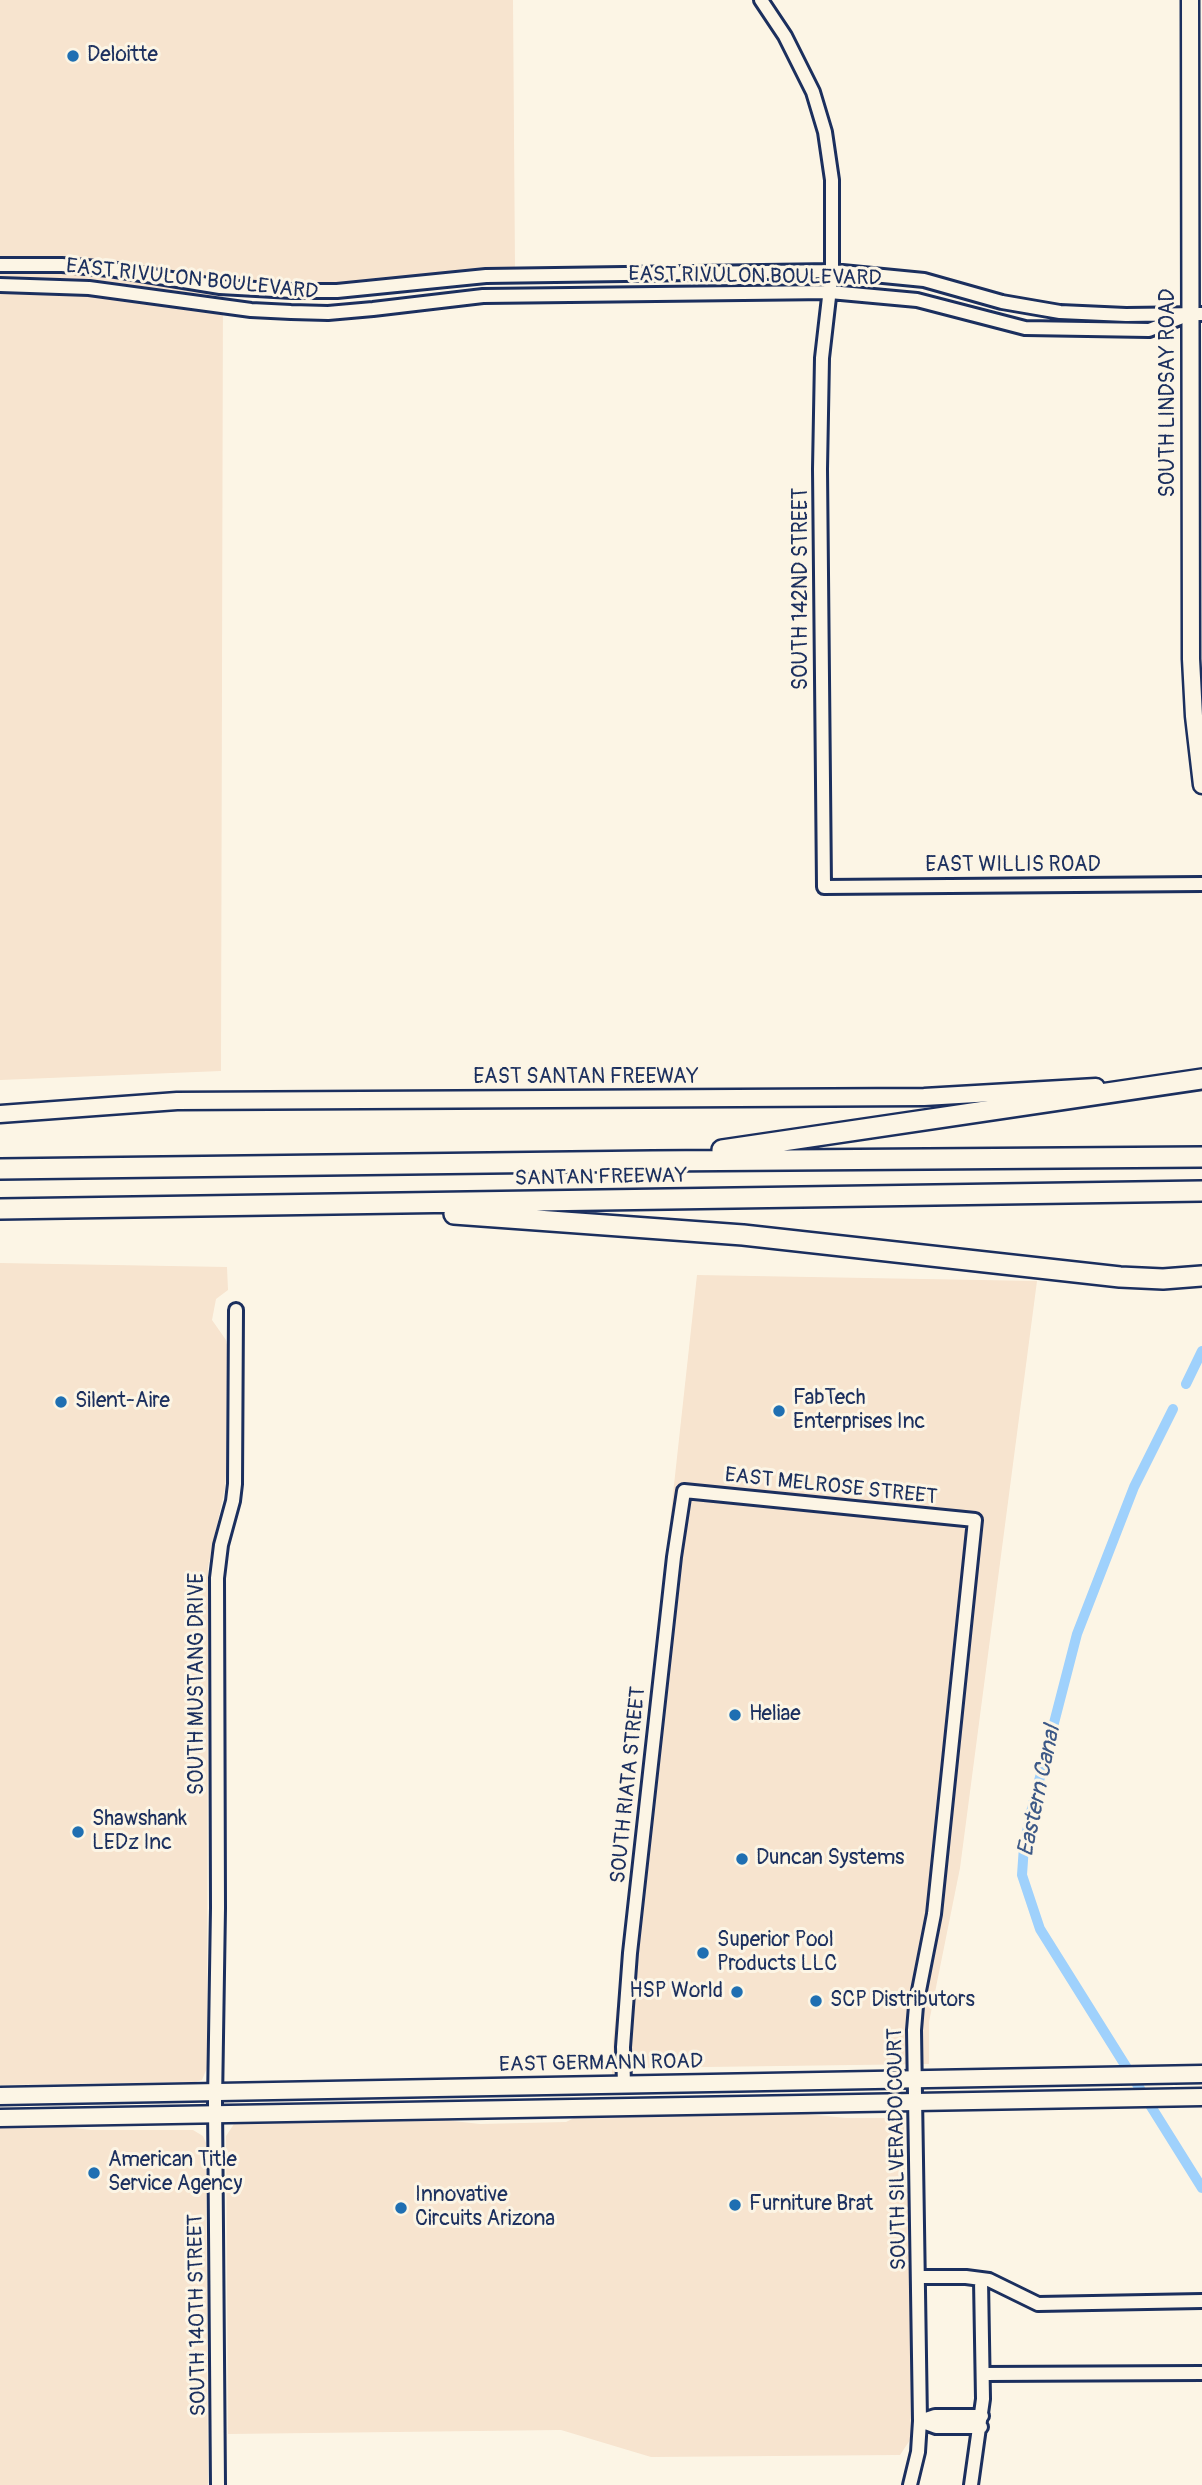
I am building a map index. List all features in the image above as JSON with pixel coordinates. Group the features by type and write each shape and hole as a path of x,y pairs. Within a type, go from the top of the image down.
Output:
{"highway":[{"path":"652,1161 1202,1079"},
{"name":"SANTAN FREEWAY","path":"0,1169 1202,1157"},
{"name":"SANTAN FREEWAY","path":"0,1209 1202,1191"},
{"path":"236,1206 407,1211 631,1226 766,1237 1127,1278 1202,1276"}],"main road":[{"name":"SOUTH LINDSAY ROAD","path":"1190,0 1196,314 1191,659 1202,785"},
{"name":"EAST SANTAN FREEWAY","path":"0,1114 177,1101 924,1097 1172,1083"},
{"name":"EAST GERMANN ROAD","path":"0,2118 215,2103 624,2085 1202,2074"},
{"name":"EAST GERMANN ROAD","path":"0,2096 215,2103 915,2102 1202,2097"}],"street":[{"name":"SOUTH 142ND STREET","path":"761,0 785,36 808,81 825,132 832,180 832,271 822,358 820,469 824,887"},
{"name":"EAST RIVULON BOULEVARD","path":"0,265 62,265 122,271 220,287 292,291 337,291 486,276 832,271 924,280 1002,302 1060,312 1196,314"},
{"name":"EAST RIVULON BOULEVARD","path":"0,285 89,288 251,310 303,313 373,309 483,296 830,292 917,300 1025,328 1149,330 1196,314"},
{"name":"EAST WILLIS ROAD","path":"824,887 1202,884"},
{"name":"SOUTH MUSTANG DRIVE","path":"215,2103 218,1908 217,1578 221,1545 235,1484 236,1310"},
{"name":"EAST MELROSE STREET","path":"684,1491 975,1520"},
{"name":"SOUTH RIATA STREET","path":"624,2085 623,2047 630,1953 672,1570 684,1491"},
{"name":"SOUTH SILVERADO COURT","path":"910,2485 918,2452 920,2421 914,2078 916,2006 934,1914 975,1520"},
{"name":"SOUTH 140TH STREET","path":"215,2103 218,2485"},
{"path":"919,2277 989,2280 1038,2304 1202,2301"},
{"path":"971,2485 981,2421 981,2280"},
{"path":"983,2374 1202,2373"},
{"path":"920,2421 936,2427 981,2421"}],"shaded area":[{"path":"0,0 513,0 515,269 484,268 348,284 293,285 223,280 221,1071 0,1080"},
{"path":"0,1263 227,1267 228,1290 216,1299 212,1320 227,1345 226,1472 208,1567 207,2068 202,2080 195,2082 0,2085"},
{"path":"697,1275 1037,1281 960,1868 929,2022 929,2064 632,2068 612,2075 613,2041"},
{"path":"806,2114 846,2118 895,2118 904,2127 905,2176 912,2220 914,2434 900,2455 651,2457 561,2430 228,2434 226,2136 234,2124 444,2120 480,2124 566,2122 576,2117"},
{"path":"57,2126 91,2130 193,2130 203,2136 206,2143 208,2485 0,2485 0,2127"}],"waterway":[{"name":"Eastern Canal","path":"1186,1384 1202,1351"},
{"name":"Eastern Canal","path":"1173,1409 1134,1487 1077,1634 1032,1808 1024,1846 1022,1875 1040,1929 1202,2188"}],"place":[{"name":"Deloitte","path":"73,56"},
{"name":"Silent-Aire","path":"61,1402"},
{"name":"FabTech Enterprises Inc","path":"779,1411"},
{"name":"Heliae","path":"735,1715"},
{"name":"Shawshank LEDz Inc","path":"78,1832"},
{"name":"Duncan Systems","path":"742,1859"},
{"name":"Superior Pool Products LLC","path":"703,1953"},
{"name":"HSP World","path":"737,1992"},
{"name":"SCP Distributors","path":"816,2001"},
{"name":"American Title Service Agency","path":"94,2173"},
{"name":"Furniture Brat","path":"735,2205"},
{"name":"Innovative Circuits Arizona","path":"401,2208"}]}
